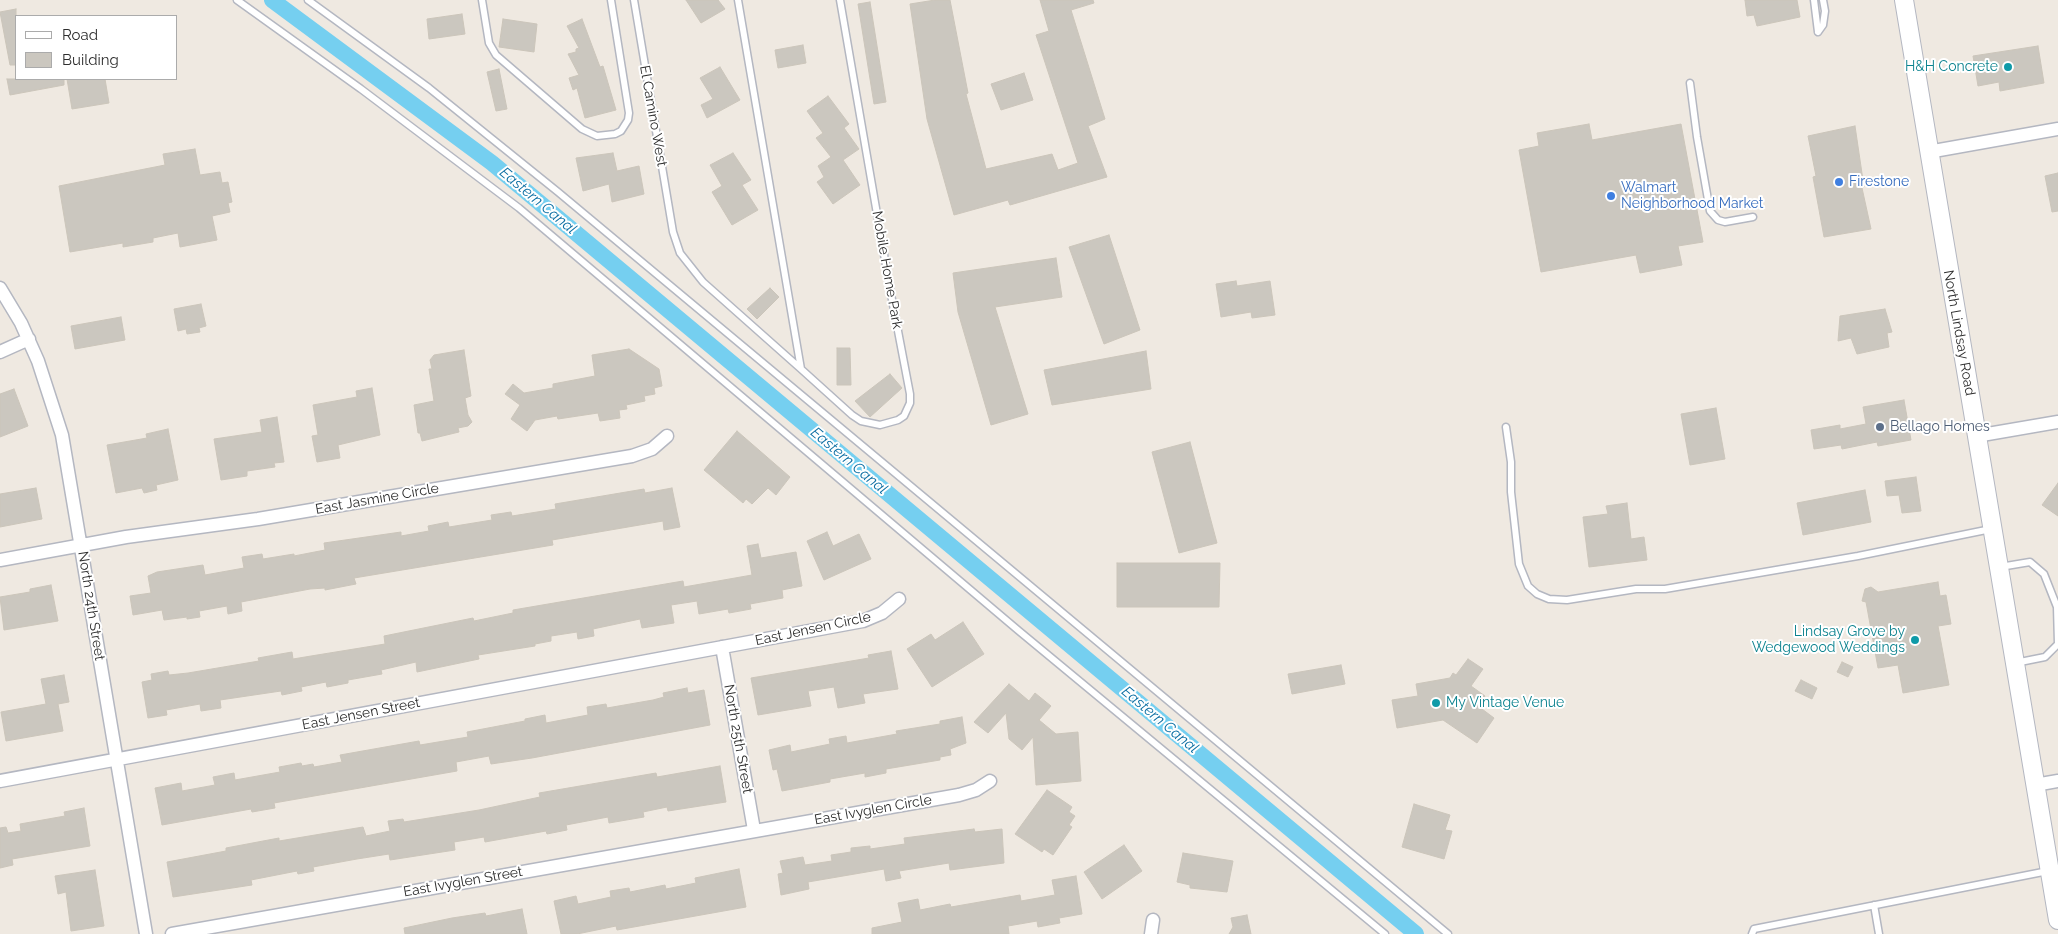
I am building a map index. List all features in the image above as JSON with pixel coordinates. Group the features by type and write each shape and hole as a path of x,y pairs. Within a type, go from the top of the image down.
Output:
{"main road":[{"name":"North Lindsay Road","path":"1904,0 2057,912"}],"street":[{"path":"1928,152 2058,128"},
{"name":"North 24th Street","path":"0,288 29,339 48,384 62,435 146,934"},
{"path":"0,352 29,339"},
{"path":"1976,436 2058,422"},
{"name":"East Jasmine Circle","path":"0,560 143,534 258,519 632,456 652,449 667,436"},
{"name":"East Jensen Circle","path":"722,647 863,621 882,613 899,599"},
{"name":"East Jensen Street","path":"0,781 722,647"},
{"name":"North 25th Street","path":"722,647 754,830"},
{"name":"East Ivyglen Circle","path":"754,830 959,795 976,790 990,781"},
{"path":"2035,785 2058,781"},
{"name":"East Ivyglen Street","path":"172,934 754,830"},
{"path":"1151,934 1152,920"}],"lane":[{"path":"237,0 361,88 519,208 1019,631 1385,934"},
{"path":"308,0 429,88 558,192 1448,934"},
{"path":"482,0 489,43 496,55 582,129 597,136 615,134 621,131 630,113 611,0"},
{"name":"El Camino West","path":"634,0 673,232"},
{"path":"738,0 801,369"},
{"name":"Mobile Home Park","path":"673,232 680,253 703,282 836,402 861,421 871,424 890,423 898,420 908,410 910,394 840,0"},
{"path":"1814,0 1818,32 1823,25 1825,11 1823,0"},
{"path":"1690,83 1710,211 1718,220 1726,222 1753,217"},
{"path":"1506,427 1511,462 1511,492 1519,564 1528,586 1537,594 1549,598 1567,600 1636,589 1665,589 1858,556 1992,529"},
{"path":"1998,567 2030,562 2044,574 2057,607 2058,644 2045,657 2015,663"},
{"path":"1752,934 1754,929 2050,871"},
{"path":"1874,905 1879,934"}],"building":[{"path":"686,0 718,0 725,9 701,23"},
{"path":"950,0 968,93 966,94 986,169 1052,154 1058,170 1078,163 1036,35 1049,31 1040,0 1093,0 1094,3 1071,10 1105,119 1088,126 1107,177 1010,205 1008,200 954,215 927,119 910,4"},
{"path":"1745,0 1797,0 1800,17 1757,26 1754,15 1747,16"},
{"path":"870,2 886,102 874,104 858,4"},
{"path":"16,9 15,65 10,65 0,12"},
{"path":"462,14 465,34 429,39 427,19"},
{"path":"503,19 537,24 534,52 499,47"},
{"path":"582,19 600,67 603,66 616,110 585,118 577,88 573,90 569,78 579,75 568,54 576,52 576,49 579,48 567,26"},
{"path":"803,45 806,63 778,68 775,50"},
{"name":"H&H Concrete","path":"2038,46 2044,83 2000,91 1999,82 1978,86 1973,56"},
{"path":"720,67 740,100 707,118 701,105 713,99 700,78"},
{"path":"499,69 507,109 496,111 487,72"},
{"path":"1024,73 1033,100 1001,110 991,84"},
{"path":"7,79 64,80 64,85 10,95"},
{"path":"67,80 105,80 109,103 72,109"},
{"path":"828,96 849,124 844,128 859,149 843,160 860,185 833,204 817,182 824,177 818,166 831,157 816,138 823,133 807,111"},
{"name":"Walmart Neighborhood Market","path":"1589,124 1592,140 1681,124 1703,242 1678,246 1682,265 1640,273 1636,255 1541,272 1519,150 1539,146 1537,133"},
{"name":"Firestone","path":"1855,126 1864,187 1862,188 1871,229 1824,237 1813,177 1816,176 1808,136"},
{"path":"195,149 200,175 220,172 222,183 228,182 232,202 228,203 230,212 212,216 217,240 180,247 178,233 153,238 153,242 123,247 123,243 70,252 59,186 165,165 163,154"},
{"path":"613,153 617,171 639,166 644,194 612,202 609,184 583,191 576,158"},
{"path":"733,153 751,180 742,185 758,210 732,225 712,192 722,186 710,165"},
{"path":"2058,173 2058,211 2052,212 2045,176"},
{"path":"1109,235 1140,330 1104,344 1069,247"},
{"path":"1056,258 1062,297 995,307 1028,414 991,425 958,312 953,273"},
{"path":"1236,281 1237,286 1270,281 1275,315 1252,318 1251,312 1221,317 1216,284"},
{"path":"770,288 779,297 757,319 747,309"},
{"path":"201,304 206,326 199,328 200,332 187,334 186,329 178,331 174,309"},
{"path":"1885,309 1892,332 1887,333 1889,347 1857,354 1851,338 1838,341 1840,316"},
{"path":"121,317 125,340 75,349 71,326"},
{"path":"837,348 850,348 851,385 837,385"},
{"path":"629,349 659,369 662,386 654,388 655,394 644,396 645,401 626,405 627,409 619,410 620,418 600,421 598,413 558,419 557,416 535,420 527,431 511,419 520,405 505,394 513,384 524,393 553,388 553,384 595,376 592,355"},
{"path":"464,350 471,396 465,398 468,415 472,422 468,426 458,428 459,432 422,441 420,433 418,433 414,405 434,401 429,369 432,369 430,360 434,355"},
{"path":"1146,351 1151,389 1052,405 1044,370"},
{"path":"890,374 902,388 870,417 855,401"},
{"path":"372,388 380,435 338,445 340,458 317,462 312,436 318,435 313,405 357,397 356,391"},
{"path":"14,389 28,426 0,437 0,394"},
{"name":"Bellago Homes","path":"1904,400 1911,440 1878,446 1877,442 1842,449 1841,445 1814,449 1811,430 1840,425 1840,429 1866,424 1863,407"},
{"path":"1716,408 1725,459 1690,465 1681,414"},
{"path":"277,417 284,462 274,463 275,467 247,471 247,476 221,480 214,439 262,432 260,420"},
{"path":"168,429 178,480 156,485 157,490 144,493 142,488 116,493 107,445 147,438 146,434"},
{"path":"737,431 790,477 776,495 768,488 752,504 746,499 743,503 704,470"},
{"path":"1190,442 1217,543 1179,553 1152,452"},
{"path":"1916,477 1921,511 1902,513 1899,495 1887,496 1885,481"},
{"path":"2058,483 2058,516 2042,505"},
{"path":"36,488 42,519 0,527 0,494"},
{"path":"672,488 680,527 664,530 663,521 552,540 553,545 354,578 356,584 325,590 325,588 310,589 241,602 242,611 228,614 227,606 199,611 200,617 187,619 187,617 164,620 162,610 133,615 130,596 151,593 148,576 157,572 203,565 205,575 244,568 242,557 262,554 263,559 294,554 294,556 325,550 324,543 401,532 401,536 429,531 428,526 448,522 449,527 492,520 491,515 511,512 512,516 556,509 555,504 644,489 645,493"},
{"path":"1865,490 1871,522 1803,535 1797,503"},
{"path":"1627,503 1631,539 1644,537 1647,560 1589,567 1583,517 1608,514 1606,506"},
{"path":"827,532 833,546 859,534 871,559 824,580 807,541"},
{"path":"758,544 761,558 796,552 802,586 782,590 783,598 750,604 751,609 729,613 728,609 699,614 697,601 671,605 674,623 642,628 640,619 593,629 594,636 578,639 577,632 551,636 551,641 535,644 535,646 478,655 479,659 417,672 416,662 381,670 382,674 348,680 348,683 327,687 326,682 301,687 302,691 282,695 281,691 220,700 221,708 201,711 200,704 166,710 167,715 148,718 142,682 152,680 151,674 168,671 169,675 188,673 259,661 258,658 292,652 293,659 385,644 384,636 473,618 474,621 513,613 513,610 683,581 684,587 752,575 747,546"},
{"path":"1117,563 1220,563 1219,607 1117,607"},
{"name":"Lindsay Grove by Wedgewood Weddings","path":"1938,582 1940,596 1946,595 1951,624 1938,626 1949,685 1903,693 1898,665 1878,668 1866,602 1862,601 1865,589 1871,587 1878,592"},
{"path":"51,585 58,621 4,630 0,597 30,592 30,589"},
{"path":"963,622 984,654 932,687 907,649 931,634 935,640"},
{"path":"891,651 898,689 863,694 865,703 838,708 834,687 808,691 811,706 758,715 751,678 869,658 868,655"},
{"name":"My Vintage Venue","path":"1468,659 1483,669 1471,686 1485,696 1478,706 1494,718 1477,743 1443,720 1397,728 1392,700 1418,696 1416,684 1450,678 1453,673 1456,675"},
{"path":"1842,662 1853,667 1848,677 1837,672"},
{"path":"1341,665 1345,684 1292,694 1288,674"},
{"path":"64,675 69,702 58,704 63,731 6,741 1,712 46,704 41,679"},
{"path":"1801,680 1817,688 1812,699 1795,691"},
{"path":"1009,684 1029,701 1035,693 1051,706 1039,720 1056,734 1078,732 1081,781 1036,785 1033,737 1022,750 1009,739 1006,713 988,733 974,722"},
{"path":"687,688 688,693 704,690 710,725 491,764 489,756 456,762 457,771 274,803 275,808 252,812 251,809 162,825 155,788 181,783 182,791 215,785 213,777 234,773 235,780 280,772 279,767 301,763 302,766 313,764 314,767 342,762 340,755 419,741 420,745 468,737 467,732 525,721 525,719 545,715 546,723 588,715 587,707 606,704 607,708 653,700 664,697 663,693"},
{"path":"962,717 966,743 950,749 951,755 940,757 940,760 886,769 886,773 865,777 865,773 830,779 830,782 782,791 777,769 773,770 769,750 790,745 791,752 830,744 829,739 846,736 847,743 897,734 896,731 940,724 940,721"},
{"path":"720,766 726,802 668,811 667,807 643,812 644,817 609,823 608,817 566,825 567,830 547,834 546,831 485,842 484,837 454,842 455,850 390,860 389,854 357,859 313,867 314,871 298,874 297,871 251,880 252,885 173,897 167,862 226,851 226,848 279,838 279,841 363,827 366,836 390,831 388,821 403,819 404,822 479,810 540,797 539,793 656,773 657,777"},
{"path":"1047,790 1072,807 1069,812 1075,816 1069,825 1072,827 1053,855 1044,849 1042,852 1015,834"},
{"path":"1414,804 1450,815 1445,830 1452,831 1444,859 1402,847"},
{"path":"84,808 90,846 12,859 13,865 0,868 0,828 6,827 8,833 21,831 20,824 65,816 64,812"},
{"path":"974,829 975,832 1002,829 1004,863 950,870 949,863 899,871 901,878 886,881 884,869 808,882 809,889 781,895 778,874 783,873 780,861 803,857 805,865 832,861 831,855 851,852 851,848 870,846 870,849 905,844 904,838"},
{"path":"1124,845 1142,871 1102,899 1084,872"},
{"path":"1183,853 1233,861 1227,892 1190,888 1190,885 1177,882"},
{"path":"739,869 746,907 617,930 616,926 577,934 561,934 554,901 576,896 578,904 611,897 610,891 629,888 630,892 665,885 666,889 696,883 695,878"},
{"path":"95,870 104,926 71,931 66,892 58,894 55,876"},
{"path":"1076,876 1082,914 1059,918 1060,923 1038,927 1037,921 1008,926 1009,934 872,934 872,928 902,922 898,903 918,899 920,910 950,904 951,907 1020,895 1021,901 1055,895 1052,880"},
{"path":"522,909 527,934 405,934 404,928 452,918 485,913 486,916"},
{"path":"1247,915 1251,934 1229,934 1233,927 1231,918"}],"waterway":[{"name":"Eastern Canal","path":"272,0 492,163 1416,934"}],"place":[{"name":"H&H Concrete","path":"2008,67"},
{"name":"Firestone","path":"1839,182"},
{"name":"Walmart Neighborhood Market","path":"1611,196"},
{"name":"Bellago Homes","path":"1880,427"},
{"name":"Lindsay Grove by Wedgewood Weddings","path":"1915,640"},
{"name":"My Vintage Venue","path":"1436,703"}]}
